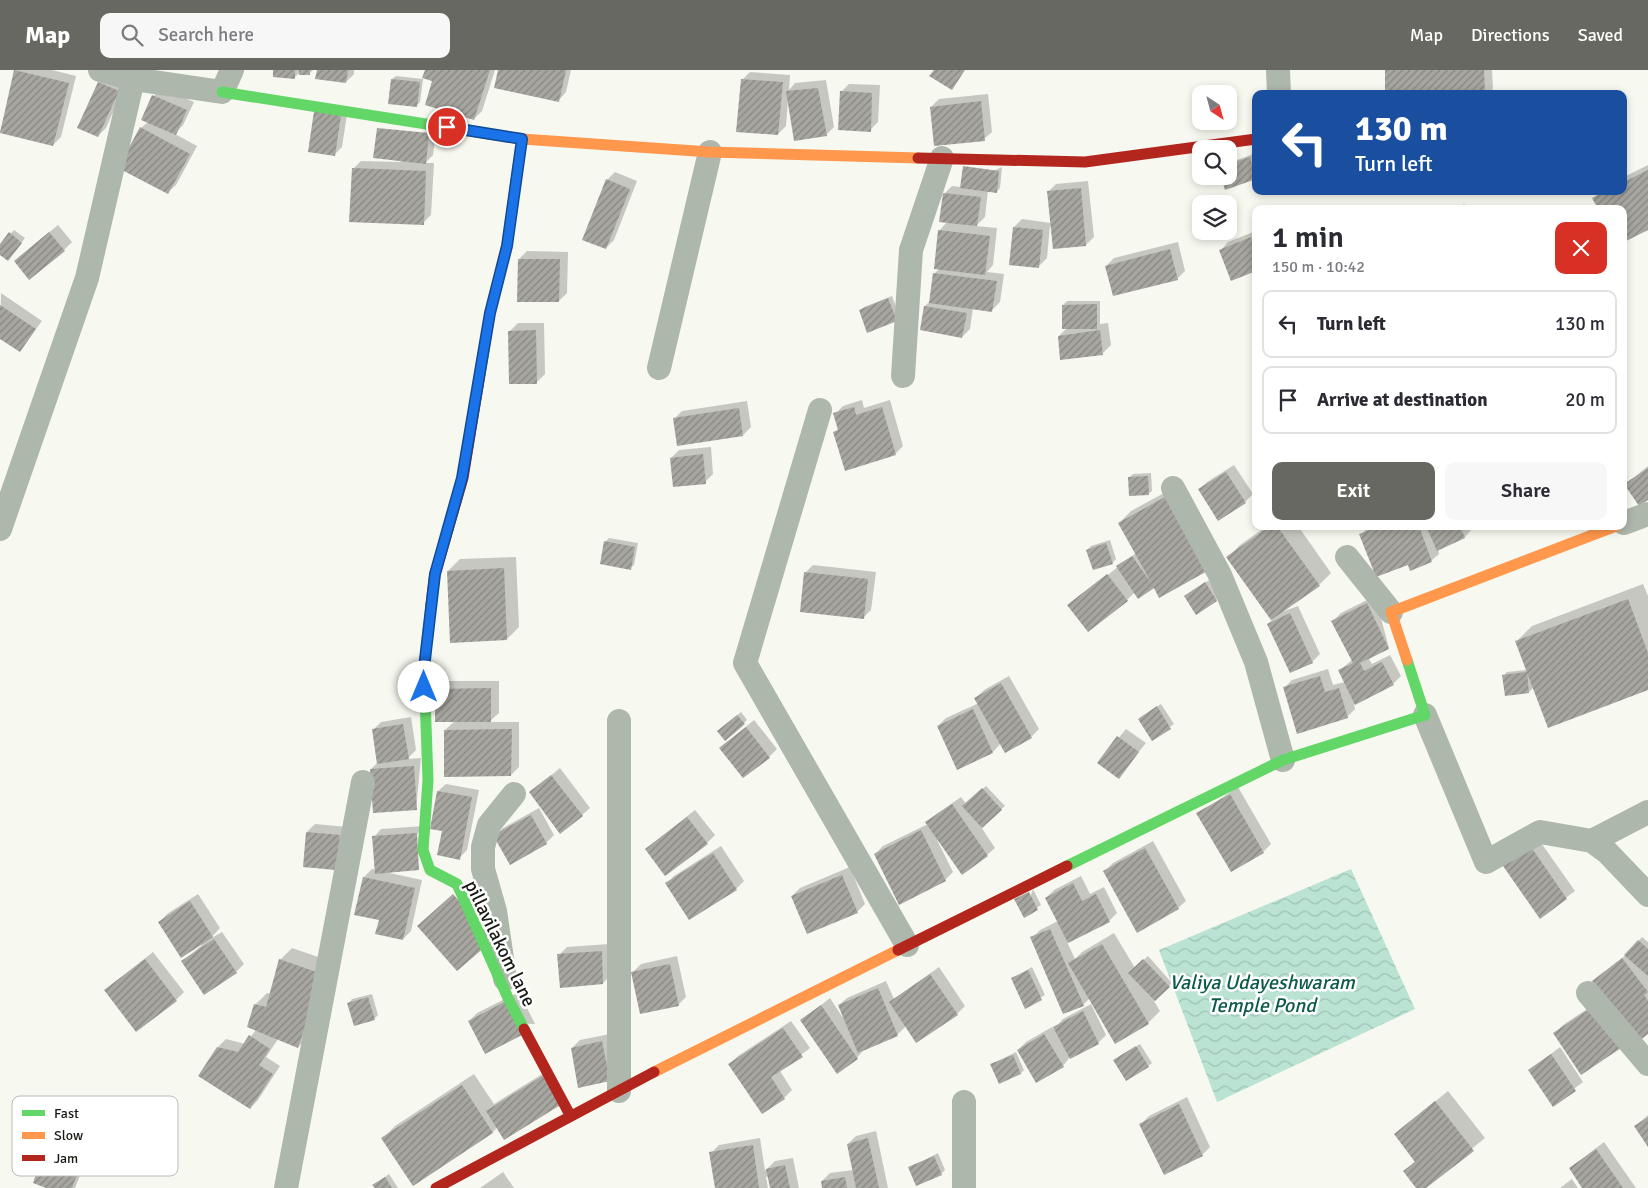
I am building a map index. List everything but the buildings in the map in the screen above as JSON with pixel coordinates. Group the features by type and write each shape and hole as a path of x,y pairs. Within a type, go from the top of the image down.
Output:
{"street":[{"path":"100,70 133,79 522,139 710,152 1085,162 1252,140"},
{"path":"222,92 232,70"},
{"path":"1278,70 1279,90"},
{"path":"0,530 87,278 133,79"},
{"name":"pillavilakom lane","path":"522,139 507,246 490,313 462,478 435,574 424,668 428,780 423,850 430,870 457,884 508,998 570,1115"},
{"path":"659,368 710,152"},
{"path":"903,376 911,250 942,158"},
{"path":"820,410 745,663 907,945"},
{"path":"1173,488 1220,575 1256,662 1283,760"},
{"path":"1627,522 1648,514"},
{"path":"1391,612 1606,530"},
{"path":"1347,557 1391,612 1425,714 1486,862 1540,832 1592,841 1607,852 1648,895"},
{"path":"436,1188 464,1175 570,1115 738,1028 1283,760 1425,714"},
{"path":"619,721 619,1091"},
{"path":"286,1188 363,782"},
{"path":"508,998 495,911 483,870 483,847 489,825 514,794"},
{"path":"1592,841 1648,812"},
{"path":"1588,993 1648,1064"},
{"path":"964,1102 964,1188"}],"water":[{"name":"Valiya Udayeshwaram Temple Pond","path":"1351,869 1415,1009 1217,1102 1159,950"}],"traffic: fast":[{"path":"222,92 496,135"},
{"path":"431,605 424,668 428,780 423,850 430,870 457,884 508,998 524,1029"},
{"path":"1067,866 1283,760 1425,715 1407,660"}],"traffic: slow":[{"path":"496,135 522,139 710,152 918,158"},
{"path":"484,349 490,313 507,245 522,139"},
{"path":"1407,660 1391,612 1606,530"},
{"path":"654,1072 898,950"}],"traffic: jam":[{"path":"918,158 1085,162 1252,140"},
{"path":"431,605 435,574 463,478 484,349"},
{"path":"898,950 1067,866"},
{"path":"524,1029 570,1115"},
{"path":"436,1188 654,1072"}],"route":[{"path":"424,687 424,668 435,574 462,478 490,313 507,246 522,139 447,127"}]}
